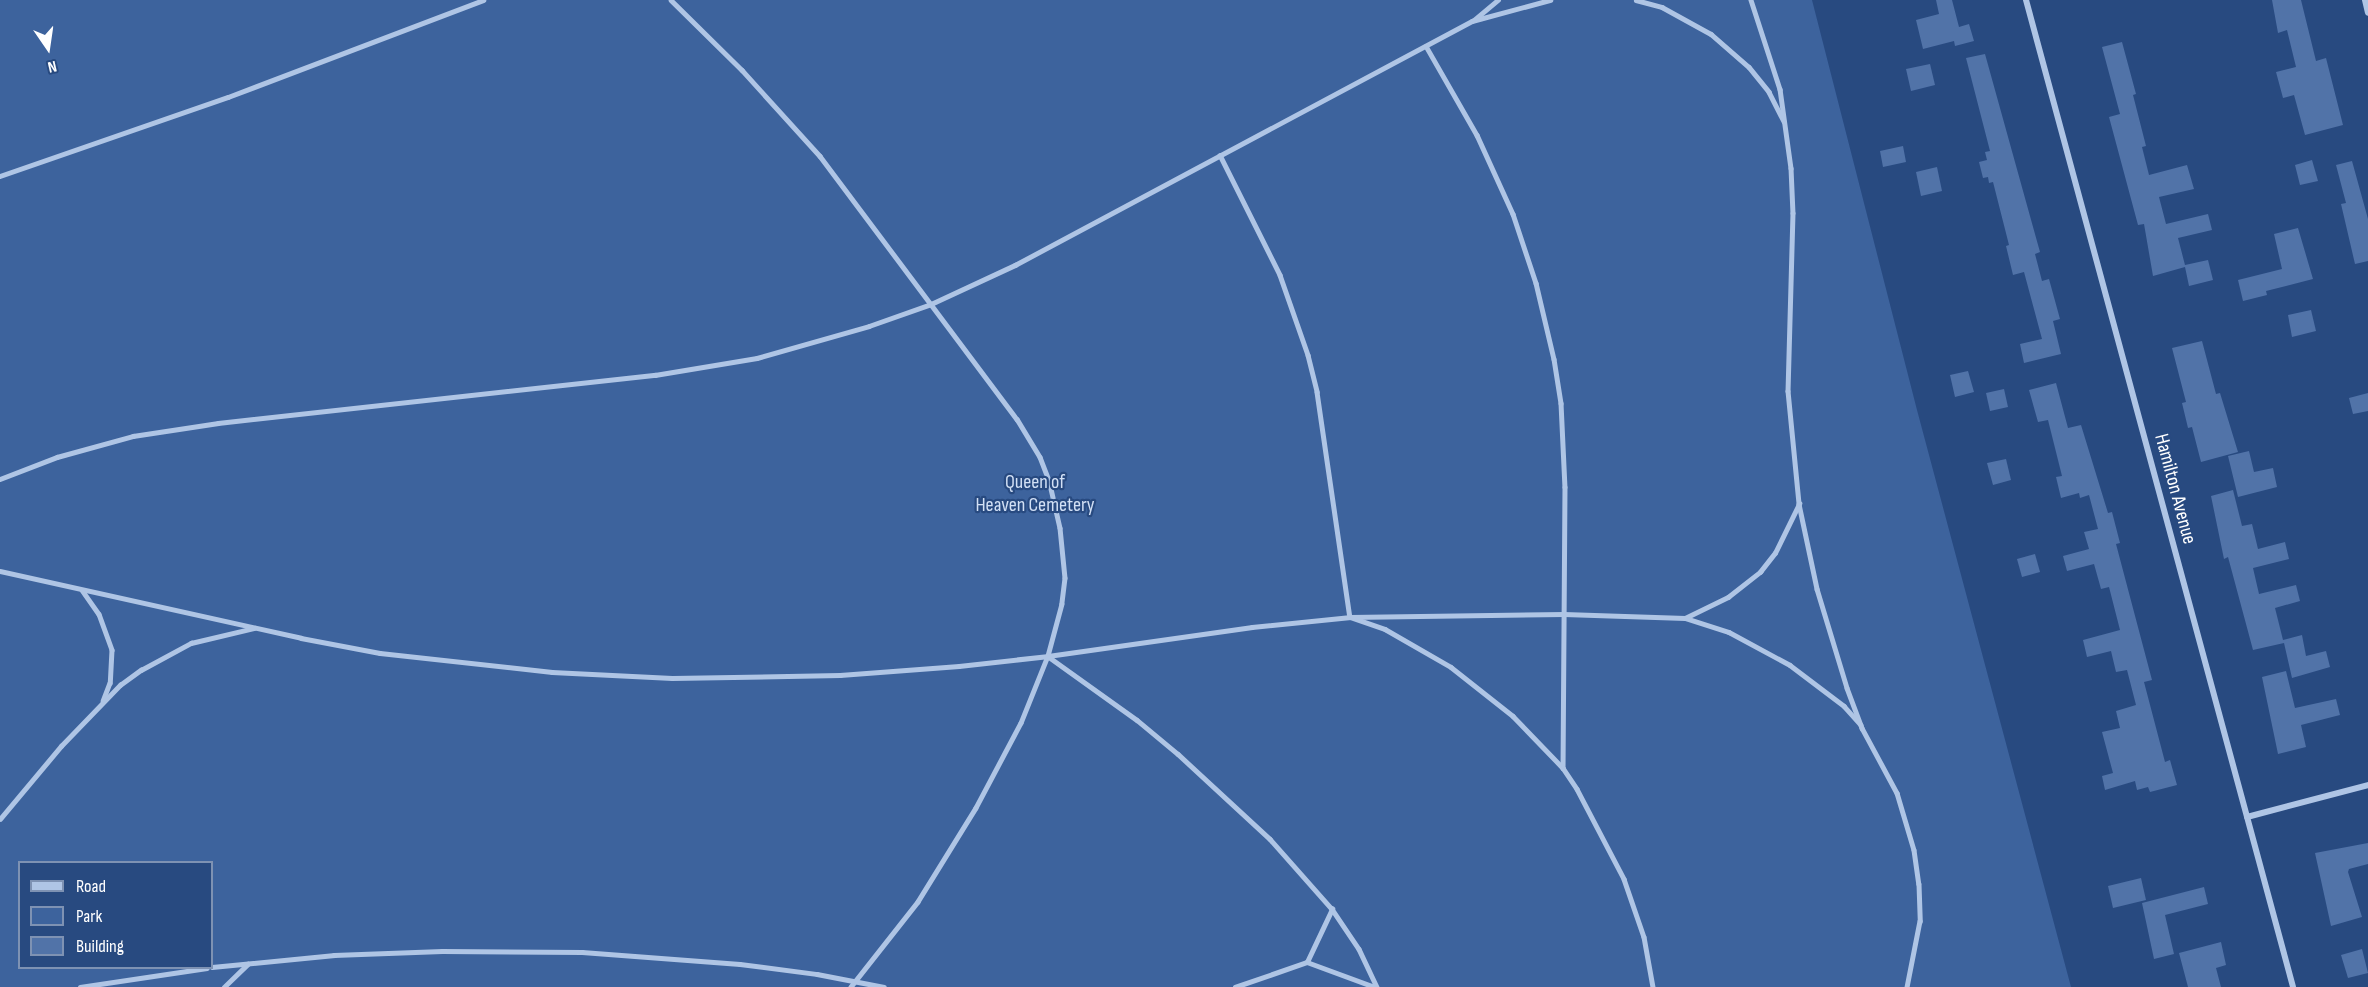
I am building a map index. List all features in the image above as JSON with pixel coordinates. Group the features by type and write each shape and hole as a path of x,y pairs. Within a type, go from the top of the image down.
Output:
{"street":[{"name":"Hamilton Avenue","path":"2026,0 2293,987"},
{"path":"2365,0 2368,13"},
{"path":"2247,817 2368,785"}],"lane":[{"path":"0,176 228,97 483,0"},
{"path":"671,0 742,70 820,156 1023,427 1041,457 1060,528 1065,578 1062,604 1048,656 1012,741 959,836 918,903 851,987"},
{"path":"0,479 96,444 174,429 655,375 757,358 869,326 931,304 1015,265 1472,21 1498,0"},
{"path":"1472,21 1550,0"},
{"path":"1636,0 1662,7 1717,40 1749,67 1769,92 1786,126"},
{"path":"1750,0 1780,89 1786,126 1792,213 1788,391 1799,504 1807,547 1830,639 1861,725 1897,793 1914,850 1919,884 1920,921 1907,987"},
{"path":"1426,46 1477,135 1497,177 1527,248 1545,317 1560,403 1563,444 1563,768"},
{"path":"1220,155 1280,275 1308,355 1317,392 1350,616"},
{"path":"1685,618 1728,597 1760,572 1775,553 1799,504"},
{"path":"0,571 380,653 484,666 608,676 751,679 840,675 1048,656 1207,633 1350,616 1564,614 1685,618 1729,632 1790,665 1844,706 1861,725"},
{"path":"82,590 99,614 112,650 110,683 101,703"},
{"path":"1350,616 1385,629 1451,667 1513,716 1563,768 1587,807 1628,888 1644,937 1653,987"},
{"path":"0,819 61,746 101,703 141,670 191,643 221,634 256,628"},
{"path":"1048,656 1137,720 1186,761 1270,839 1332,909 1359,949 1376,987"},
{"path":"1306,962 1332,909"},
{"path":"213,967 334,955 431,952 582,952 740,963 884,987"},
{"path":"1235,987 1306,962 1376,987"},
{"path":"224,987 248,963"},
{"path":"80,987 196,969"}],"green space":[{"name":"Queen of Heaven Cemetery","path":"0,0 1812,0 1917,410 2071,987 0,987"}],"building":[{"path":"1936,0 1952,0 1959,27 1969,24 1974,41 1955,46 1954,41 1923,49 1916,20 1939,14"},
{"path":"2272,0 2301,0 2316,61 2326,58 2343,125 2305,135 2294,95 2283,98 2276,72 2296,67 2287,30 2278,33"},
{"path":"2122,42 2136,94 2133,95 2146,146 2142,147 2149,175 2187,165 2194,189 2159,197 2166,224 2208,214 2212,230 2178,238 2185,265 2208,260 2213,280 2189,286 2185,267 2153,276 2144,224 2138,225 2109,117 2120,114 2102,47"},
{"path":"1985,54 2040,252 2035,254 2042,281 2049,279 2060,319 2053,321 2061,354 2024,363 2020,344 2042,339 2024,272 2013,275 2006,246 2009,245 1993,182 1989,183 1988,177 1983,178 1979,162 1987,160 1985,152 1990,151 1966,58"},
{"path":"1930,64 1935,85 1911,91 1906,69"},
{"path":"1903,146 1906,162 1883,167 1880,151"},
{"path":"2312,160 2318,181 2300,185 2295,165"},
{"path":"2352,161 2368,219 2368,261 2355,264 2341,204 2346,203 2336,165"},
{"path":"1937,167 1942,191 1921,196 1916,172"},
{"path":"2298,228 2313,279 2266,291 2267,295 2243,301 2238,280 2282,269 2274,234"},
{"path":"2311,310 2316,331 2292,337 2288,315"},
{"path":"2202,341 2216,394 2220,393 2238,452 2201,462 2192,427 2188,428 2182,403 2186,402 2172,348"},
{"path":"1968,371 1974,392 1955,397 1950,375"},
{"path":"2056,383 2068,428 2081,425 2108,513 2112,512 2120,543 2116,544 2152,680 2144,682 2165,762 2170,760 2177,785 2150,792 2148,787 2137,790 2135,781 2105,790 2102,776 2113,773 2102,732 2120,728 2116,711 2136,705 2127,670 2116,672 2111,651 2087,657 2083,640 2120,630 2109,587 2101,589 2094,564 2067,571 2063,556 2089,549 2084,532 2098,529 2089,495 2080,498 2079,493 2061,498 2056,477 2062,476 2048,420 2038,422 2029,390"},
{"path":"2004,389 2008,407 1990,411 1986,393"},
{"path":"2368,393 2368,411 2353,414 2349,398"},
{"path":"2249,451 2254,472 2273,468 2277,487 2238,497 2228,456"},
{"path":"2006,459 2011,480 1993,485 1987,463"},
{"path":"2233,490 2242,526 2252,524 2258,549 2285,542 2289,559 2253,568 2259,594 2296,585 2300,601 2275,608 2283,640 2302,635 2306,656 2326,651 2330,667 2292,678 2284,643 2253,650 2228,557 2224,559 2211,496"},
{"path":"2035,554 2040,572 2022,577 2017,559"},
{"path":"2286,671 2295,708 2336,699 2340,715 2301,725 2306,747 2278,754 2262,677"},
{"path":"2368,843 2368,864 2349,869 2348,872 2362,917 2331,926 2315,853"},
{"path":"2141,878 2146,900 2113,908 2108,886"},
{"path":"2204,887 2208,904 2165,915 2174,954 2154,959 2142,903"},
{"path":"2221,942 2226,965 2216,968 2221,987 2188,987 2179,953"},
{"path":"2362,949 2368,973 2348,978 2341,955"}]}
